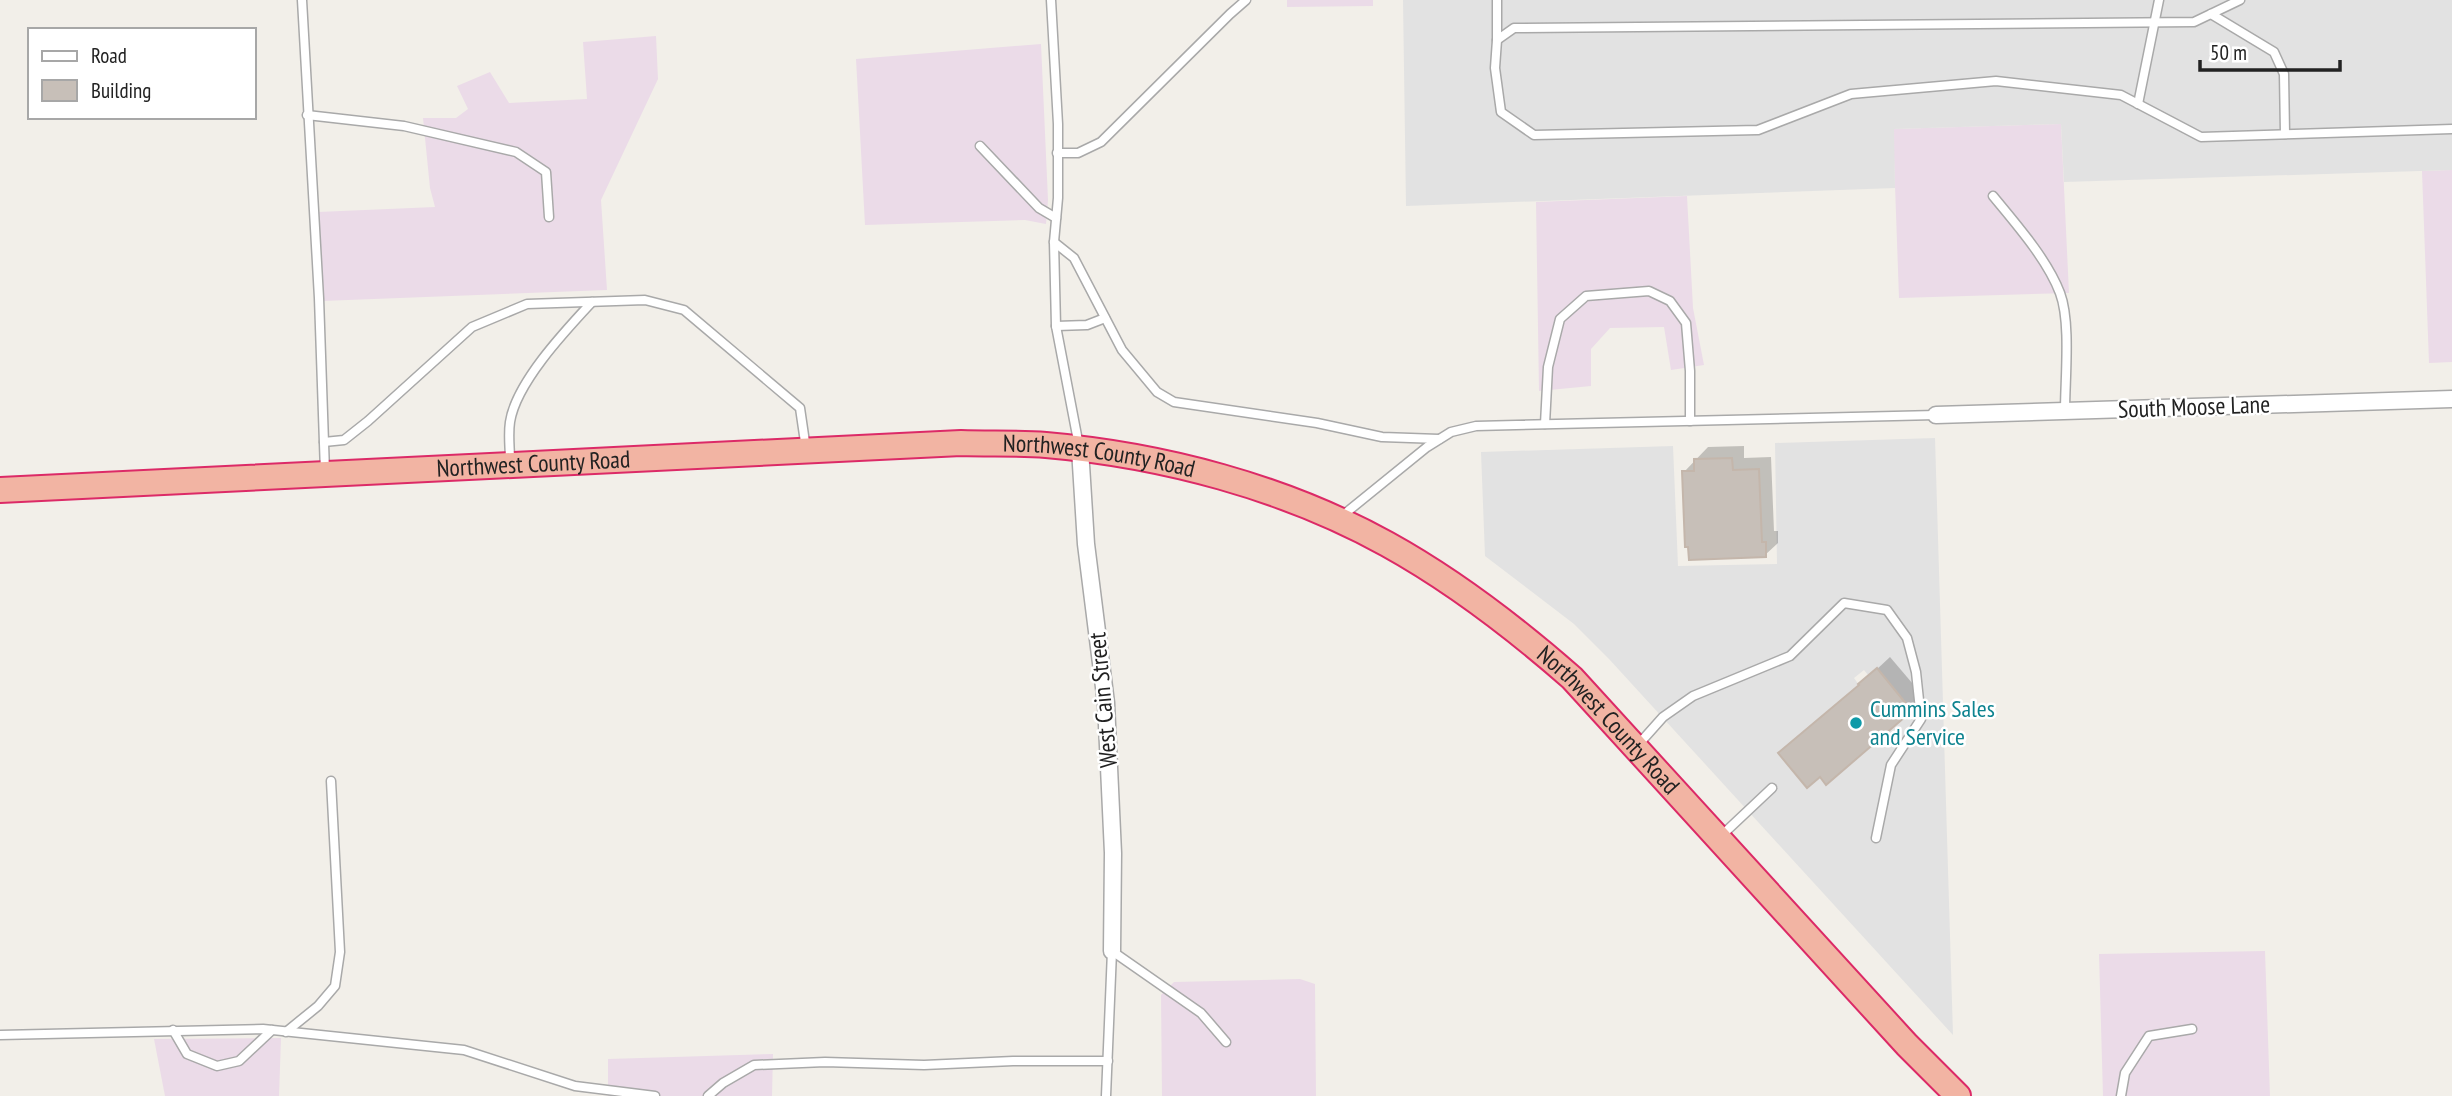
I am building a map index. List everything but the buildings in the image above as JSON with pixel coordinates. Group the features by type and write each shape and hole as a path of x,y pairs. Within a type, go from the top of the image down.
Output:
{"highway":[{"name":"Northwest County Road","path":"0,490 961,443 1044,445 1080,449 1171,464 1223,478 1283,498 1385,543 1494,613 1572,678 1907,1045 1958,1096"}],"street":[{"name":"South Moose Lane","path":"1936,415 2452,399"},
{"name":"West Cain Street","path":"1080,449 1086,544 1106,703 1113,853 1112,951"}],"lane":[{"path":"302,0 319,298 325,475"},
{"path":"1051,0 1058,124 1058,198 1054,242 1056,326 1080,449"},
{"path":"1057,153 1078,153 1101,142 1246,0"},
{"path":"1497,0 1495,68 1501,112 1534,135 1758,130 1851,94 1996,81 2121,95 2201,137 2452,129"},
{"path":"2138,104 2159,0"},
{"path":"1497,40 1514,28 2194,22 2240,0"},
{"path":"2211,14 2274,52 2284,74 2285,134"},
{"path":"307,115 404,126 516,152 546,172 550,217"},
{"path":"980,146 1039,208 1056,218"},
{"path":"1993,196 2032,243 2060,294 2065,320 2065,411"},
{"path":"1054,242 1074,258 1122,350 1157,392 1174,402 1317,423 1382,437 1439,439"},
{"path":"1545,424 1548,367 1560,319 1586,296 1650,291 1670,301 1686,323 1690,421"},
{"path":"324,442 344,440 472,327 527,304 646,300 684,310 800,408 806,450"},
{"path":"510,466 510,421 525,384 558,339 592,302"},
{"path":"1056,326 1087,325 1105,318"},
{"path":"1337,520 1439,439 1451,432 1476,426 1936,415"},
{"path":"1636,747 1663,717 1693,696 1790,656 1844,603 1887,610 1907,638 1916,672 1921,719 1891,765 1876,838"},
{"path":"286,1032 318,1006 335,986 340,952 340,926 331,781"},
{"path":"1718,838 1772,788"},
{"path":"1112,951 1201,1013 1226,1042"},
{"path":"1106,1096 1112,951"},
{"path":"0,1035 223,1028 272,1030 464,1050 575,1086 655,1096"},
{"path":"2121,1096 2125,1073 2149,1036 2192,1028"},
{"path":"173,1030 187,1054 217,1066 239,1061 272,1030"},
{"path":"708,1096 723,1083 754,1065 825,1062 925,1065 1013,1060 1108,1061"}],"shaded area":[{"path":"1287,0 1373,0 1373,6 1287,7"},
{"path":"1403,0 2452,0 2452,170 2064,182 2061,124 1894,129 1895,188 1406,206"},
{"path":"656,36 658,79 601,200 607,290 322,301 318,212 435,207 430,188 423,118 456,118 468,109 457,86 490,72 509,103 587,99 583,42"},
{"path":"1041,44 1048,200 1046,224 1025,220 865,225 856,59"},
{"path":"2061,124 2069,293 1899,298 1893,129"},
{"path":"2452,170 2452,362 2429,363 2422,171"},
{"path":"1687,196 1693,308 1704,365 1671,370 1664,327 1610,328 1591,349 1591,386 1539,391 1536,202"},
{"path":"1935,438 1953,1035 1609,659 1574,624 1485,556 1481,452 1673,446 1678,566 1777,564 1775,443","holes":["1877,668 1912,710 1827,785 1820,777 1859,685 1854,678 1864,670 1868,675"]},
{"path":"2265,951 2270,1096 2103,1096 2099,954"},
{"path":"1300,979 1315,984 1316,1096 1162,1096 1161,995 1174,982"},
{"path":"281,1038 279,1096 165,1096 154,1039"},
{"path":"773,1054 772,1096 608,1096 608,1059"}],"place":[{"name":"Cummins Sales and Service","path":"1856,723"}]}
